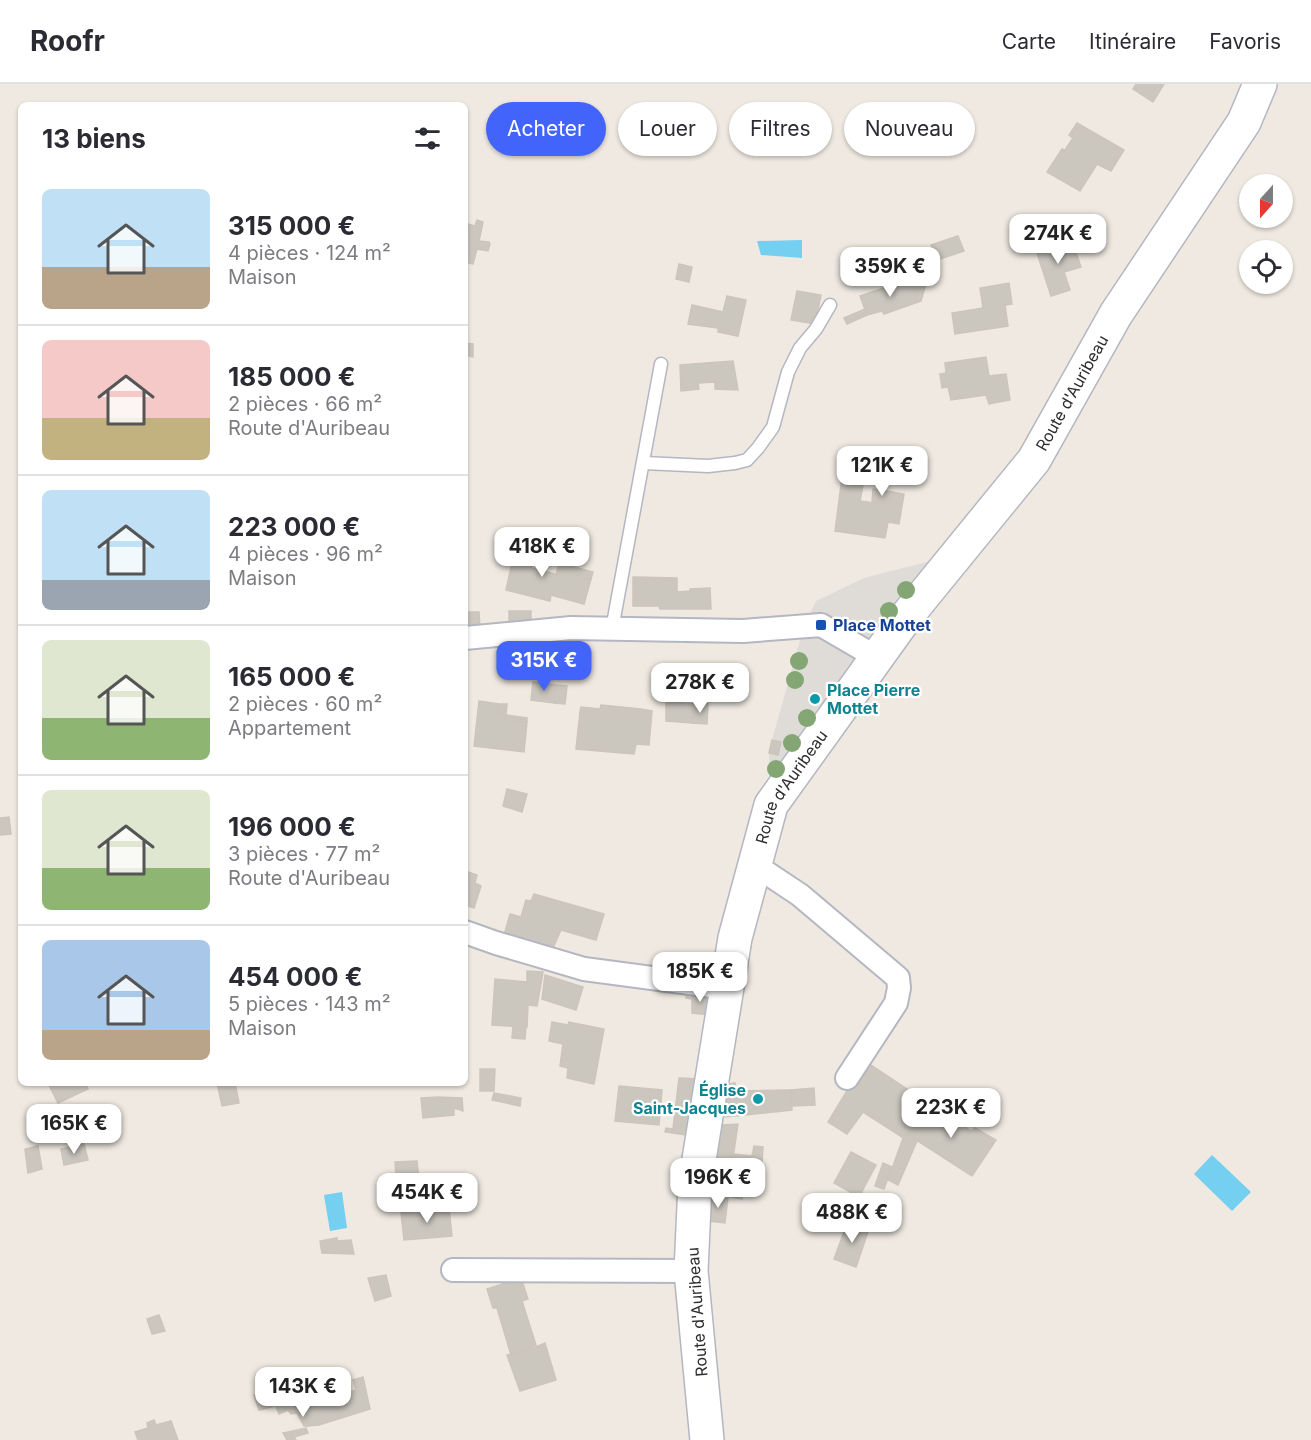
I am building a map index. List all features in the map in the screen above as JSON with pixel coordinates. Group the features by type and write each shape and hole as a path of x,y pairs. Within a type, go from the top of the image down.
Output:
{"street":[{"name":"Route d'Auribeau","path":"707,1440 691,1271 695,1184 735,938 771,805 876,657 939,574 1034,460 1116,314 1244,122 1260,84"},
{"path":"468,638 571,628 743,631 821,625 876,657"},
{"path":"755,865 800,895 898,978 896,1003 847,1078"},
{"path":"468,933 584,969 727,987"},
{"path":"453,1270 691,1271"}],"lane":[{"path":"644,463 708,466 747,460 772,427 788,372 800,348 816,329 830,305"},
{"path":"612,629 661,364"}],"shaded area":[{"name":"Place Pierre Mottet","path":"954,555 771,805 769,753 778,755 781,743 772,740 804,626 816,601 864,578"}],"water":[{"path":"802,240 802,258 761,255 757,241"},
{"path":"1212,1155 1251,1192 1232,1211 1194,1174"},
{"path":"342,1192 347,1228 330,1231 324,1195"}],"building":[{"path":"1136,84 1164,84 1153,102 1133,89"},
{"path":"1077,123 1124,150 1111,171 1097,164 1080,191 1047,172 1062,149 1065,150 1073,138 1069,135"},
{"path":"477,220 483,222 479,241 490,244 488,251 477,249 473,264 468,263 468,224 475,226"},
{"path":"958,236 964,251 937,260 931,245"},
{"path":"1071,238 1081,267 1064,272 1070,290 1051,296 1036,250"},
{"path":"679,264 692,267 689,282 676,279"},
{"path":"929,273 921,301 918,302 911,279"},
{"path":"911,279 918,302 884,314 882,311 867,315 860,296"},
{"path":"1009,283 1012,304 1005,305 1008,326 955,334 952,313 983,308 980,288"},
{"path":"797,291 821,295 815,324 791,320"},
{"path":"727,296 746,300 738,336 718,332 718,328 688,324 692,305 723,312"},
{"path":"865,309 867,315 847,324 844,318"},
{"path":"468,343 473,344 473,357 468,356"},
{"path":"986,357 989,376 1006,374 1010,400 989,404 986,395 951,400 948,387 942,388 940,374 946,373 945,363"},
{"path":"733,361 738,390 715,389 715,382 698,383 699,389 681,391 680,365"},
{"path":"842,477 864,480 860,501 890,505 893,492 904,494 899,524 888,522 885,538 835,531"},
{"path":"873,489 893,492 890,505 872,502"},
{"path":"511,540 536,547 531,568 567,577 569,573 591,579 584,604 551,595 550,601 506,590 513,558 507,557"},
{"path":"559,563 593,572 591,579 569,573 567,577 556,575"},
{"path":"633,577 677,578 677,592 710,588 711,609 660,609 659,606 633,606"},
{"path":"509,611 531,611 531,626 509,626"},
{"path":"468,612 479,612 480,629 468,629"},
{"path":"533,682 556,685 554,703 531,700"},
{"path":"556,685 567,686 565,704 554,703"},
{"path":"479,701 498,704 497,714 506,715 505,720 527,722 524,752 474,746"},
{"path":"666,701 694,704 692,723 666,721"},
{"path":"498,704 507,704 506,715 497,714"},
{"path":"694,704 708,704 707,724 692,723"},
{"path":"601,705 640,709 639,718 607,714 607,720 594,719 595,713 580,712 581,707 600,709"},
{"path":"640,709 652,711 649,745 636,744 634,754 576,749 580,712 595,713 594,719 607,720 607,714 639,718"},
{"path":"506,715 527,718 527,722 505,720"},
{"path":"772,740 781,742 778,755 769,753"},
{"path":"507,789 527,794 522,812 503,806"},
{"path":"9,817 11,834 0,835 0,818"},
{"path":"468,872 477,875 475,883 481,886 474,908 468,906"},
{"path":"534,894 604,914 596,940 561,930 553,948 517,937 515,943 503,939 510,914 521,917 526,900 531,901"},
{"path":"527,971 543,972 537,1006 528,1005 527,1027 492,1025 495,979 527,982"},
{"path":"545,975 583,987 576,1010 542,999"},
{"path":"686,992 711,993 710,1015 692,1013 692,999 686,998"},
{"path":"552,1022 568,1025 569,1022 604,1029 594,1084 567,1078 568,1068 560,1066 563,1044 549,1041"},
{"path":"513,1026 526,1027 525,1039 512,1038"},
{"path":"865,1061 928,1103 905,1139 863,1112 847,1134 828,1122"},
{"path":"480,1069 495,1069 494,1091 480,1091"},
{"path":"679,1078 701,1079 692,1136 665,1132 666,1128 673,1129"},
{"name":"Église Saint-Jacques","path":"735,1083 736,1091 791,1090 792,1110 725,1117 724,1085"},
{"path":"50,1086 86,1086 88,1089 58,1103"},
{"path":"218,1086 236,1086 239,1103 222,1106"},
{"path":"619,1086 662,1090 659,1125 615,1121"},
{"path":"814,1088 815,1105 793,1106 791,1090"},
{"path":"494,1093 521,1098 520,1106 492,1100"},
{"path":"421,1098 462,1098 463,1111 454,1108 454,1115 423,1118"},
{"path":"928,1103 971,1131 975,1128 996,1140 972,1176 907,1134"},
{"path":"738,1124 733,1158 715,1156 722,1125"},
{"path":"907,1134 917,1141 898,1185 888,1180 903,1138 905,1139"},
{"path":"84,1144 88,1160 64,1165 61,1149"},
{"path":"38,1146 42,1169 28,1173 25,1149"},
{"path":"754,1146 763,1147 761,1179 745,1178 742,1199 710,1194 715,1156 733,1158 734,1154 752,1156"},
{"path":"851,1152 876,1165 859,1197 834,1183"},
{"path":"417,1161 422,1208 399,1211 395,1162"},
{"path":"883,1163 892,1167 884,1189 875,1186"},
{"path":"710,1194 728,1197 725,1223 708,1221"},
{"path":"449,1208 452,1236 404,1240 401,1213"},
{"path":"848,1221 869,1229 856,1267 834,1259"},
{"path":"337,1238 337,1241 351,1240 354,1254 322,1253 320,1241"},
{"path":"386,1275 391,1296 375,1301 368,1278"},
{"path":"521,1278 528,1299 522,1301 536,1345 511,1355 497,1308 493,1308 487,1289"},
{"path":"159,1315 165,1331 152,1334 147,1319"},
{"path":"545,1343 556,1380 520,1391 507,1355"},
{"path":"363,1377 370,1409 319,1425 308,1426 302,1409 356,1390 353,1380"},
{"path":"292,1378 304,1408 297,1413 291,1414 288,1410 279,1414 268,1386"},
{"path":"269,1390 276,1406 259,1410 254,1395"},
{"path":"315,1395 318,1403 304,1408 301,1399"},
{"path":"303,1410 308,1426 304,1426 297,1413"},
{"path":"154,1420 156,1425 171,1421 178,1440 138,1440 135,1432 148,1428 147,1423"},
{"path":"306,1428 308,1433 294,1437 296,1440 287,1440 283,1433"}],"place":[{"name":"Place Mottet","path":"821,625"},
{"name":"Place Pierre Mottet","path":"815,699"},
{"name":"Église Saint-Jacques","path":"758,1099"}]}
